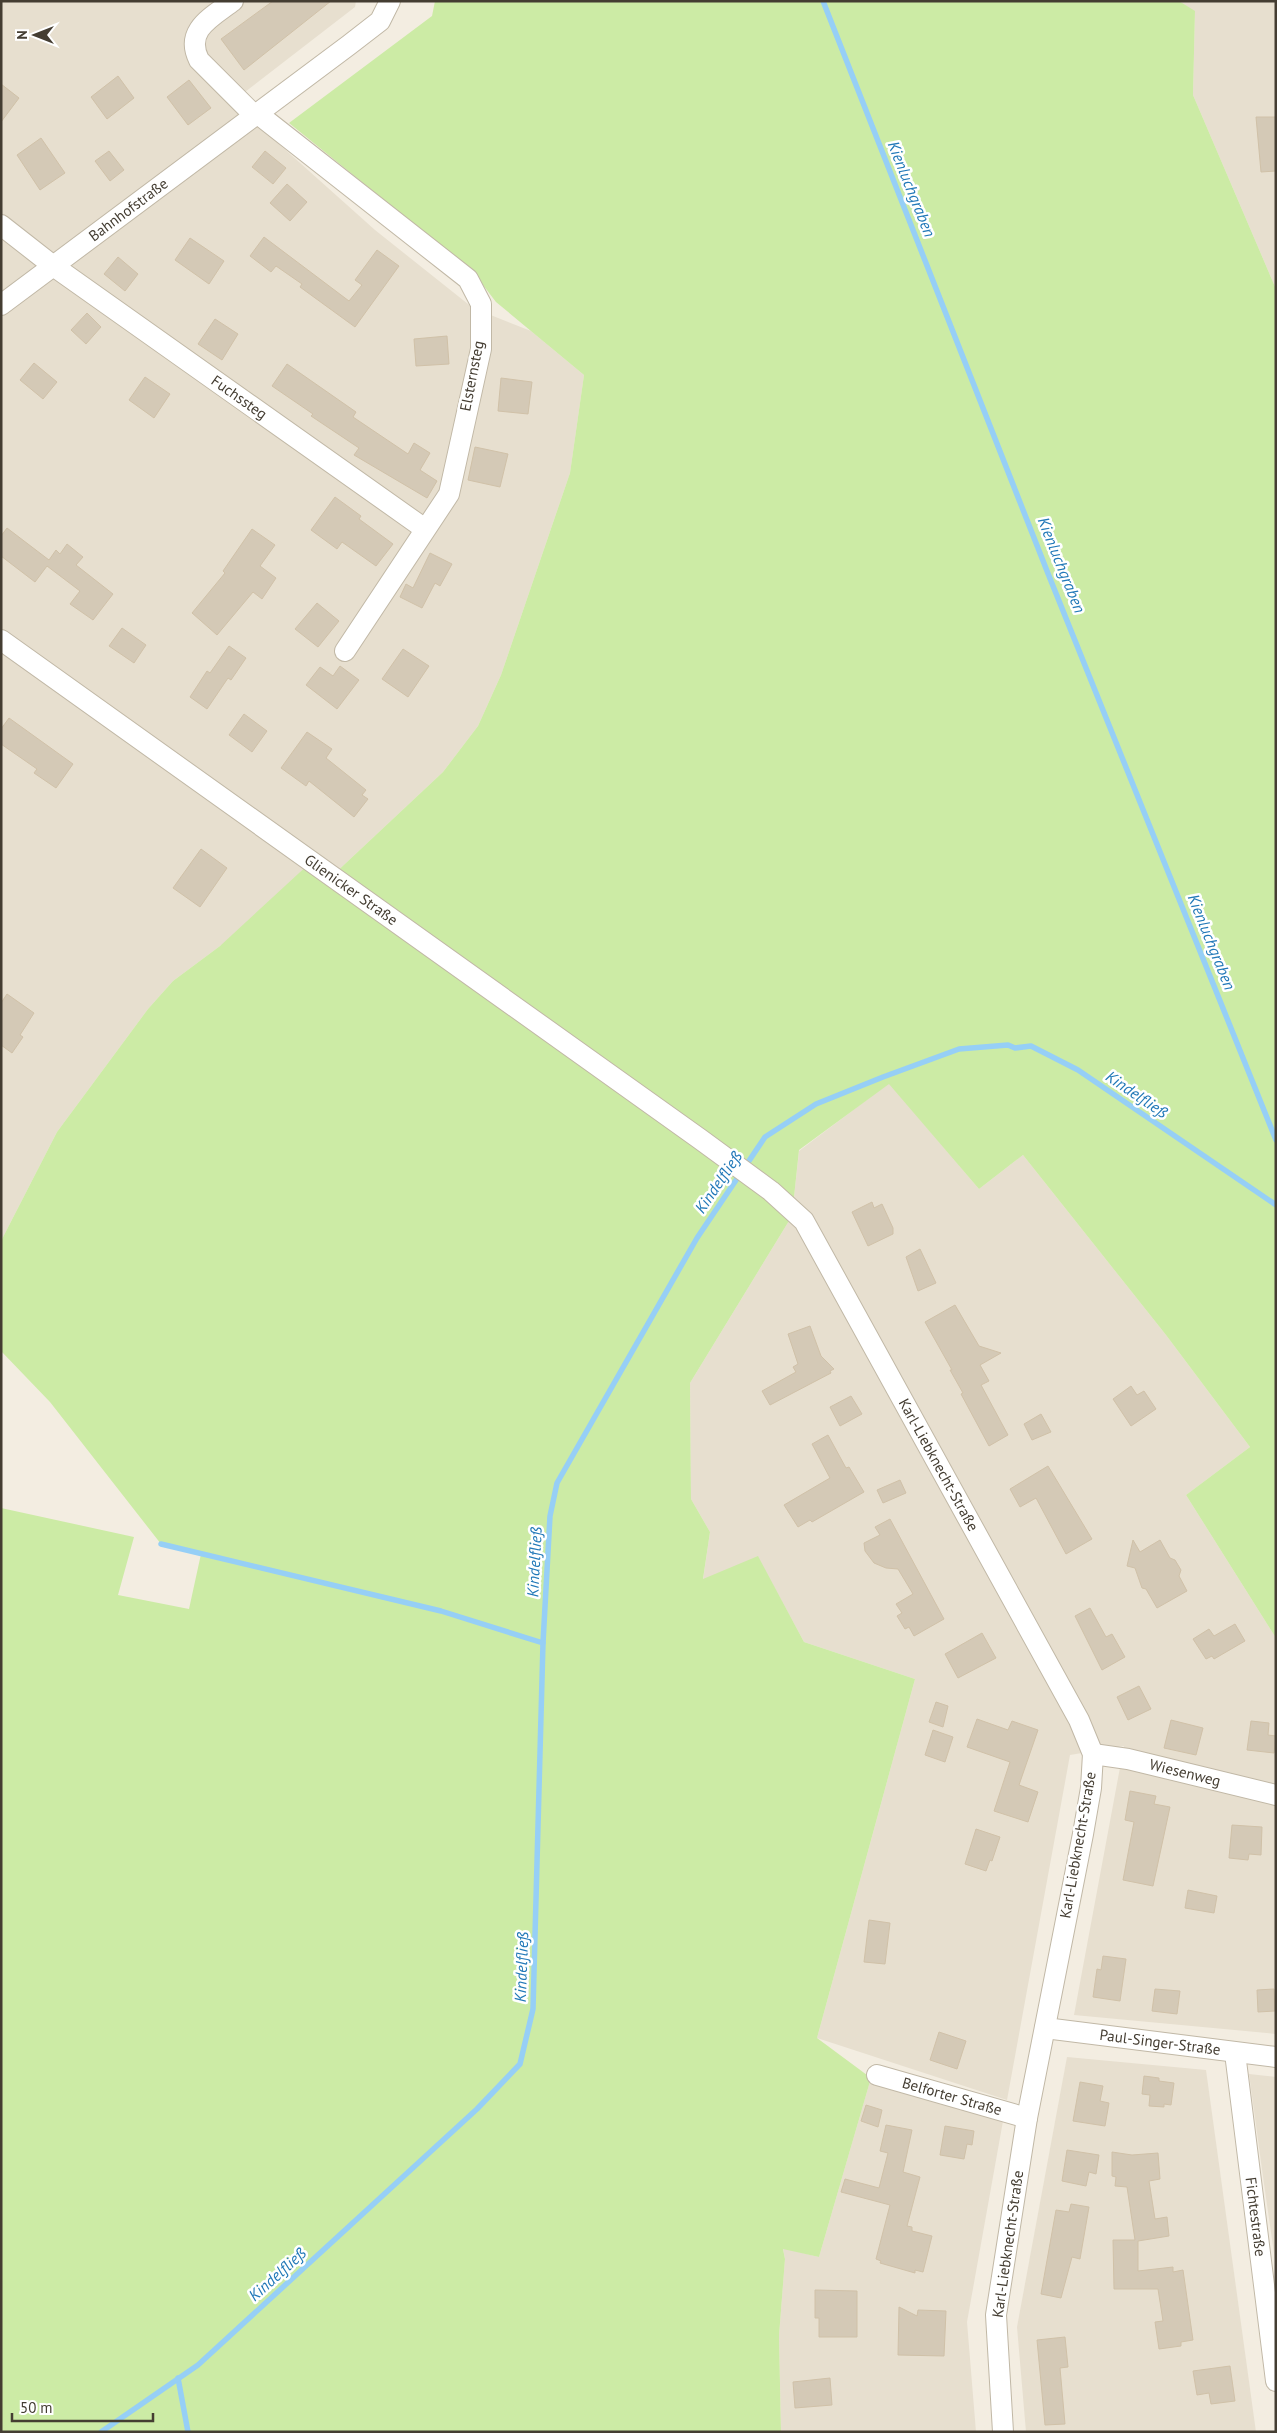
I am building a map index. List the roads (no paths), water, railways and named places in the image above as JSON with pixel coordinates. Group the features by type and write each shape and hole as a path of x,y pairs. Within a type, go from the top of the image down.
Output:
{"street":[{"path":"233,1 200,28 195,35 194,49 199,60 257,115"},
{"name":"Bahnhofstraße","path":"1,305 380,21 390,1"},
{"name":"Elsternsteg","path":"257,115 468,279 481,304 481,349 449,494 345,651"},
{"name":"Fuchssteg","path":"1,225 52,265 425,528"},
{"name":"Glienicker Straße","path":"1,640 770,1191"},
{"name":"Karl-Liebknecht-Straße","path":"770,1191 804,1221 1079,1720 1093,1754 1083,1834 1027,2118 996,2316 1004,2432"},
{"name":"Wiesenweg","path":"1093,1754 1128,1759 1276,1795"},
{"name":"Paul-Singer-Straße","path":"1045,2028 1276,2057"},
{"name":"Fichtestraße","path":"1235,2053 1276,2381"},
{"name":"Belforter Straße","path":"877,2075 1027,2118"}],"waterway":[{"name":"Kienluchgraben","path":"823,1 1049,576 1276,1140"},
{"name":"Kindelfließ","path":"101,2432 198,2365 477,2109 520,2064 533,2009 543,1643 550,1516 557,1483 697,1238 765,1137 816,1104 959,1049 1008,1045 1015,1048 1031,1046 1078,1070 1276,1205"},
{"path":"161,1544 441,1611 543,1643"},
{"path":"178,2378 188,2432"}]}
